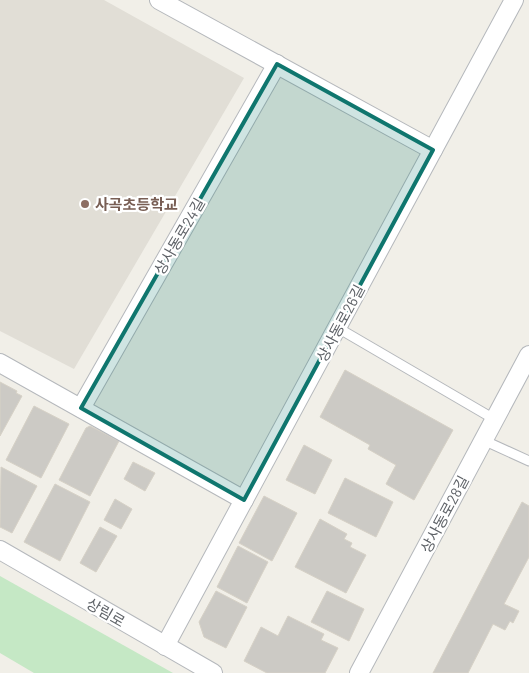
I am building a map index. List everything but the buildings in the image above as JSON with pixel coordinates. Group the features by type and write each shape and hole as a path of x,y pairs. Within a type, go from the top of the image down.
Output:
{"street":[{"path":"159,0 433,150"},
{"name":"상사동로26길","path":"165,646 514,0"},
{"name":"상사동로24길","path":"81,408 276,64"},
{"name":"상사동로28길","path":"359,673 529,355"},
{"path":"0,362 244,500"},
{"name":"상림로","path":"0,550 213,673"}],"lane":[{"path":"338,328 494,419"},
{"path":"483,440 529,462"}],"highlighted area":[{"path":"277,64 433,150 244,500 81,408"}],"shaded area":[{"name":"사곡초등학교","path":"0,0 104,0 244,78 74,369 0,331"}],"green space":[{"path":"0,576 173,673 34,673 0,653"}],"place":[{"name":"사곡초등학교","path":"85,204"}]}
